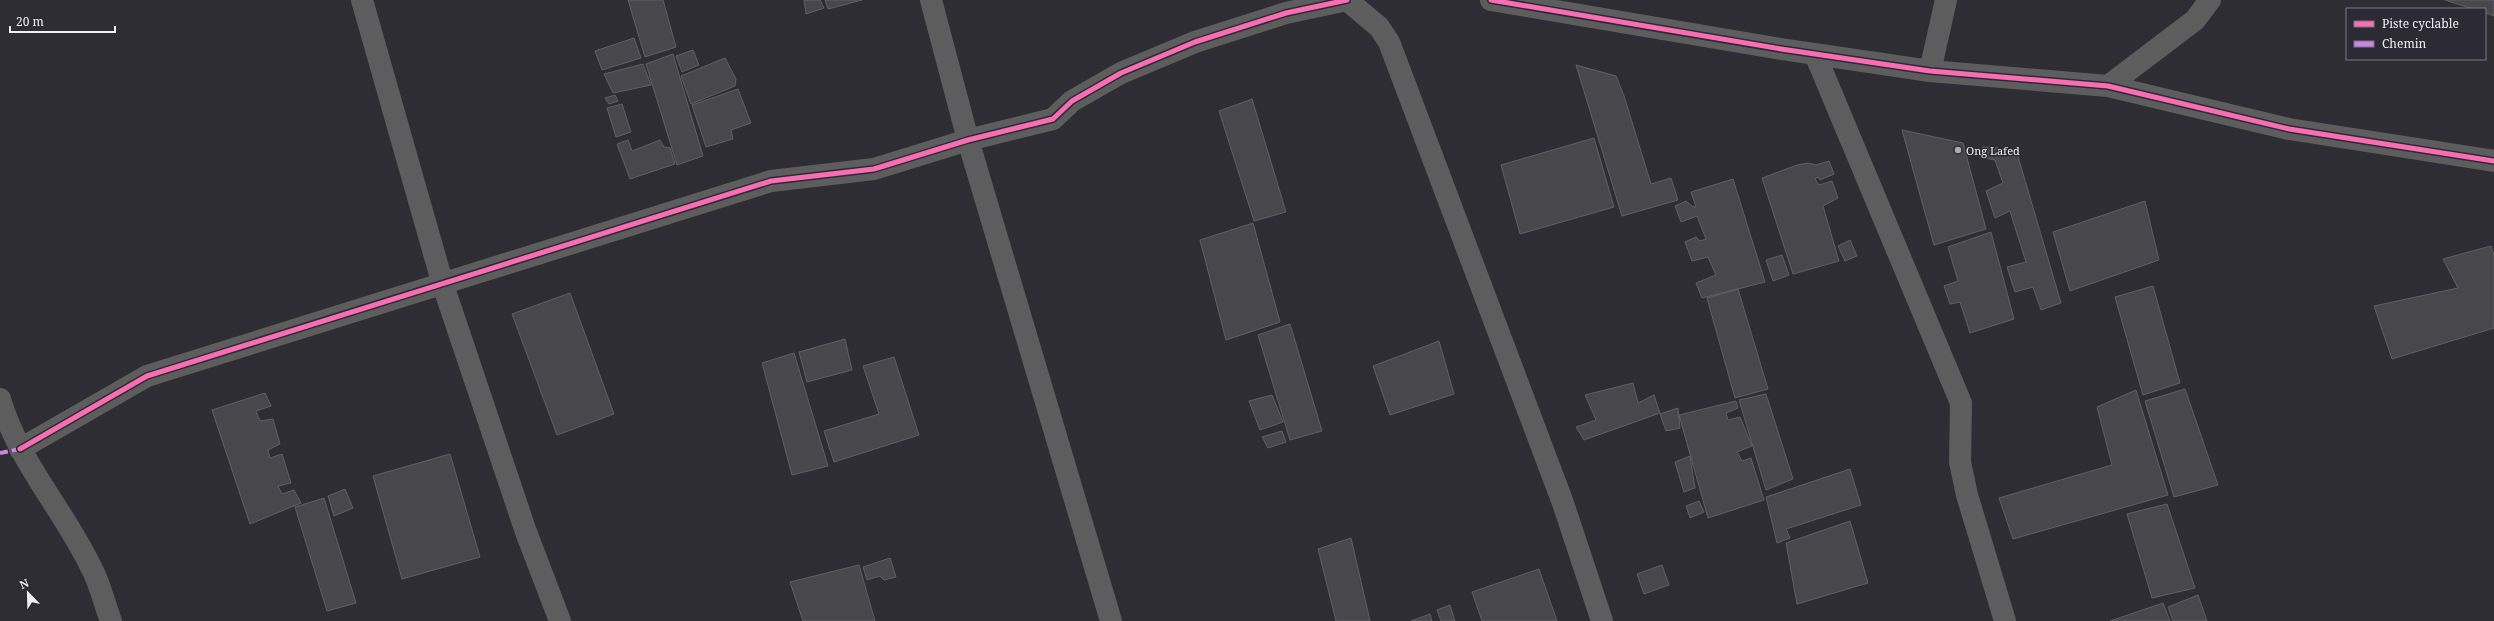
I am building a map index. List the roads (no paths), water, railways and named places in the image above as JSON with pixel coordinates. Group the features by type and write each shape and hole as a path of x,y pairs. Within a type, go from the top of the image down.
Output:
{"street":[{"path":"362,0 443,285 526,532 560,621"},
{"path":"931,0 968,140 1111,621"},
{"path":"20,449 147,376 443,285 771,181 874,168 968,140 1052,119 1072,101 1121,73 1195,42 1286,13 1347,0 1379,27 1389,42 1563,503 1602,621"},
{"path":"1491,0 1815,54 1930,71 2108,86 2289,129 2494,161"},
{"path":"1930,71 1946,0"},
{"path":"2108,86 2195,20 2210,0"},
{"path":"1815,54 1960,403 1960,462 1967,495 2005,621"},
{"path":"0,399 8,426 20,449 92,567 111,621"}],"place":[{"name":"Ong Lafed","path":"1958,150"}]}
